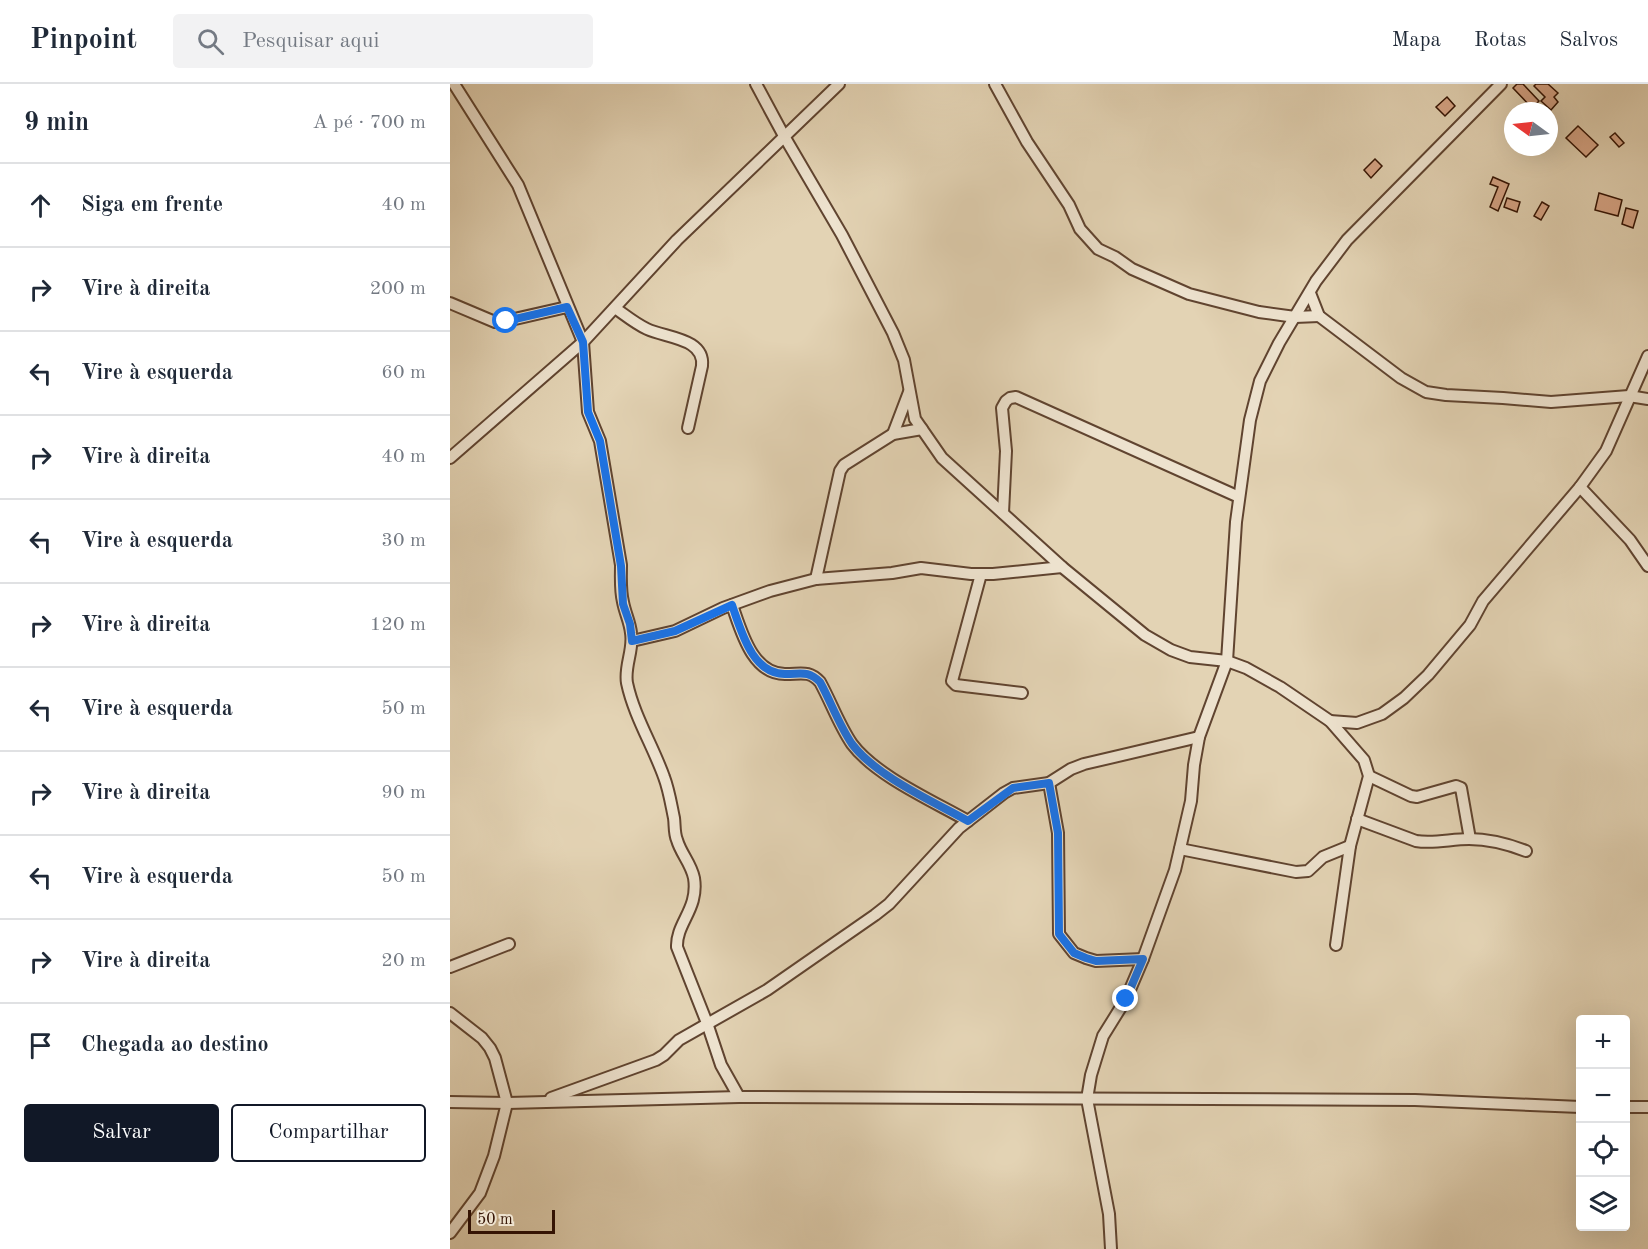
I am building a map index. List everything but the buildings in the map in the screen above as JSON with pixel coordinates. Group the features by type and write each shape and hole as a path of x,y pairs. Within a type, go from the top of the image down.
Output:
{"street":[{"path":"454,84 518,185 583,342 588,412 600,441 621,566 623,604 630,624 632,641 627,667 627,684 664,777 676,838 692,869 694,880 690,911 677,935 677,947 721,1065 739,1097"},
{"path":"756,84 842,235 893,333 904,360 915,419 942,458 1062,567 1145,635 1171,650 1190,657 1227,662 1246,668 1280,687 1330,721 1364,760 1369,776 1350,846 1336,945"},
{"path":"450,459 583,342 677,240 839,84"},
{"path":"995,84 1026,142 1069,205 1080,229 1098,249 1132,269 1189,294 1259,312 1295,317 1319,316"},
{"path":"1111,1249 1109,1214 1087,1099 1095,1057 1103,1036 1126,999 1175,870 1191,801 1199,737 1227,662 1239,497 1250,420 1260,381 1295,317 1347,240 1501,84"},
{"path":"1310,293 1319,316 1401,378 1426,392 1551,402 1629,396 1648,399"},
{"path":"450,303 495,322 567,307"},
{"path":"615,308 646,329 687,341 700,352 703,358 702,366 688,428"},
{"path":"1330,721 1357,723 1388,710 1428,675 1470,625 1483,601 1580,487 1606,451 1648,356"},
{"path":"893,434 909,391"},
{"path":"1002,513 1006,451 1002,408 1006,401 1016,397 1239,497"},
{"path":"816,579 840,471 844,465 893,434 922,429"},
{"path":"1580,487 1630,540 1648,566"},
{"path":"632,641 675,631 732,605 770,591 816,579 892,573 921,568 981,574 1062,567"},
{"path":"981,574 952,681 956,685 1022,693"},
{"path":"732,605 747,644 767,669 778,673 806,672 814,676 820,682 852,744 872,765 968,821"},
{"path":"1352,747 1352,738 1357,723"},
{"path":"541,1102 656,1060 679,1040 767,990 889,904 968,821 1013,788 1049,783 1071,769 1084,764 1199,737"},
{"path":"1369,776 1417,797 1456,786 1461,788 1470,839"},
{"path":"1049,783 1058,833 1059,934 1074,953 1096,961 1143,959"},
{"path":"1357,819 1425,843 1470,839 1498,842 1526,850"},
{"path":"1180,849 1296,872 1308,871 1323,857 1350,846"},
{"path":"450,967 509,944"},
{"path":"450,1014 482,1038 490,1048 507,1102 494,1156 480,1193 450,1233"},
{"path":"450,1102 739,1097 1415,1100 1576,1107"},
{"path":"1630,1107 1648,1107"}],"route":[{"path":"506,321 567,307 583,342 588,412 600,441 621,566 620,583 623,604 630,624 632,641 675,631 732,605 747,644 757,659 767,669 778,673 806,672 814,676 820,682 852,744 872,765 886,775 968,821 1013,788 1049,783 1058,833 1057,927 1059,934 1074,953 1096,961 1143,959 1126,999"}]}
